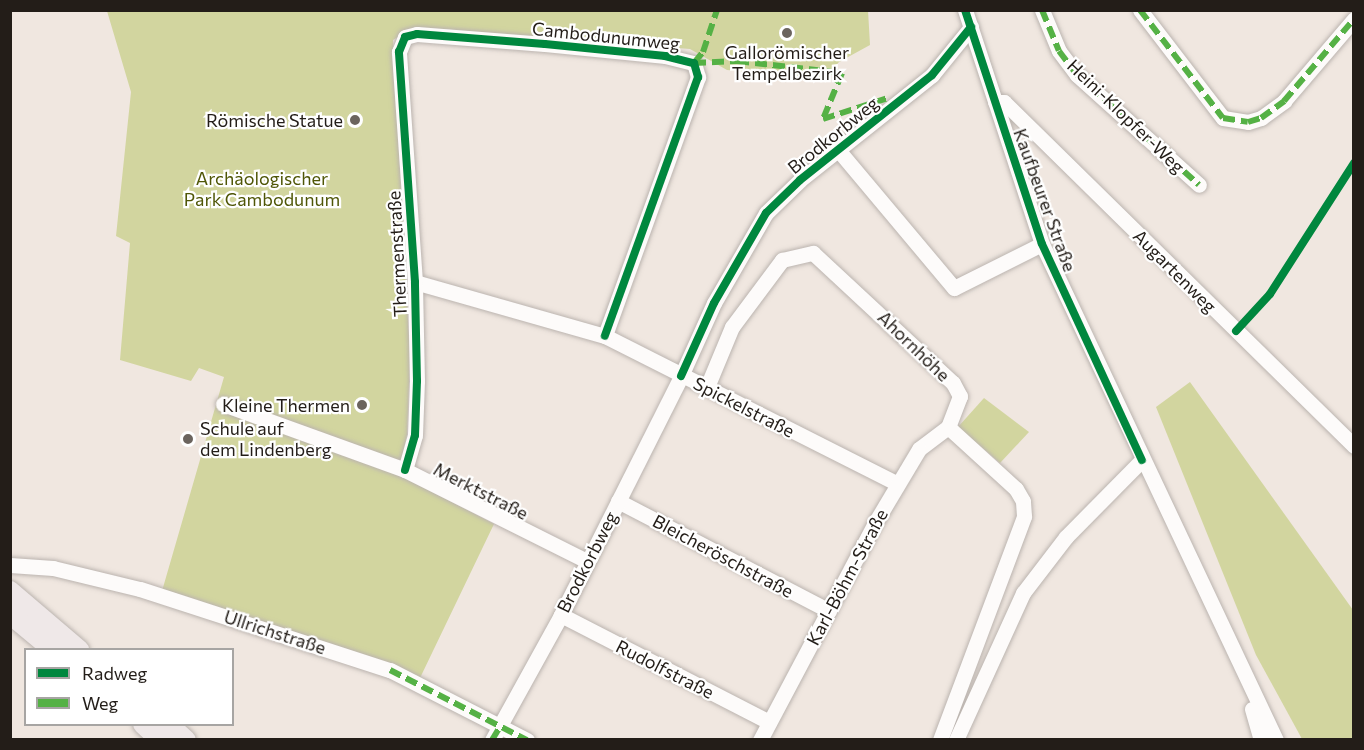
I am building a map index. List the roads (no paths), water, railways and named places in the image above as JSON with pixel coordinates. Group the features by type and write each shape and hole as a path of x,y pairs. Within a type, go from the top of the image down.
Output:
{"main road":[{"path":"11,592 21,615 51,648"},
{"path":"21,615 76,648"},
{"path":"145,726 160,740"},
{"path":"170,726 186,740"}],"street":[{"name":"Kaufbeurer Straße","path":"965,10 1042,244 1242,674 1276,740"},
{"name":"Heini-Klopfer-Weg","path":"1042,10 1059,51 1077,75 1199,185"},
{"path":"1140,10 1223,118 1248,122 1261,118 1284,101 1353,19"},
{"name":"Brodkorbweg","path":"492,740 561,615 681,376 714,303 766,213 800,180 932,75 971,27"},
{"name":"Cambodunumweg","path":"405,37 417,34 545,44 665,56 694,63 698,77 605,336"},
{"name":"Thermenstraße","path":"405,37 399,52 416,282 415,435 405,470"},
{"name":"Augartenweg","path":"995,102 1004,102 1353,446"},
{"path":"839,151 954,288 1042,244"},
{"name":"Ahornhöhe","path":"707,387 732,327 782,260 813,253 953,383 960,396 948,427"},
{"name":"Spickelstraße","path":"416,282 605,336 898,484"},
{"name":"Merktstraße","path":"223,405 405,470 587,561"},
{"path":"940,740 1024,516 1023,501 1016,489 948,427"},
{"name":"Karl-Böhm-Straße","path":"760,740 919,449 948,427"},
{"path":"956,740 1023,593 1066,537 1142,460"},
{"name":"Bleicheröschstraße","path":"618,501 829,611"},
{"name":"Ullrichstraße","path":"10,565 53,568 269,629 390,670 527,740"},
{"name":"Rudolfstraße","path":"561,615 769,722"},
{"name":"Kaufbeurer Straße","path":"1242,674 1261,740"}],"place":[{"name":"Gallorömischer Tempelbezirk","path":"787,33"},
{"name":"Römische Statue","path":"355,120"},
{"name":"Kleine Thermen","path":"362,405"},
{"name":"Schule auf dem Lindenberg","path":"188,439"}],"park label":[{"name":"Archäologischer Park Cambodunum","path":"262,189"}]}
